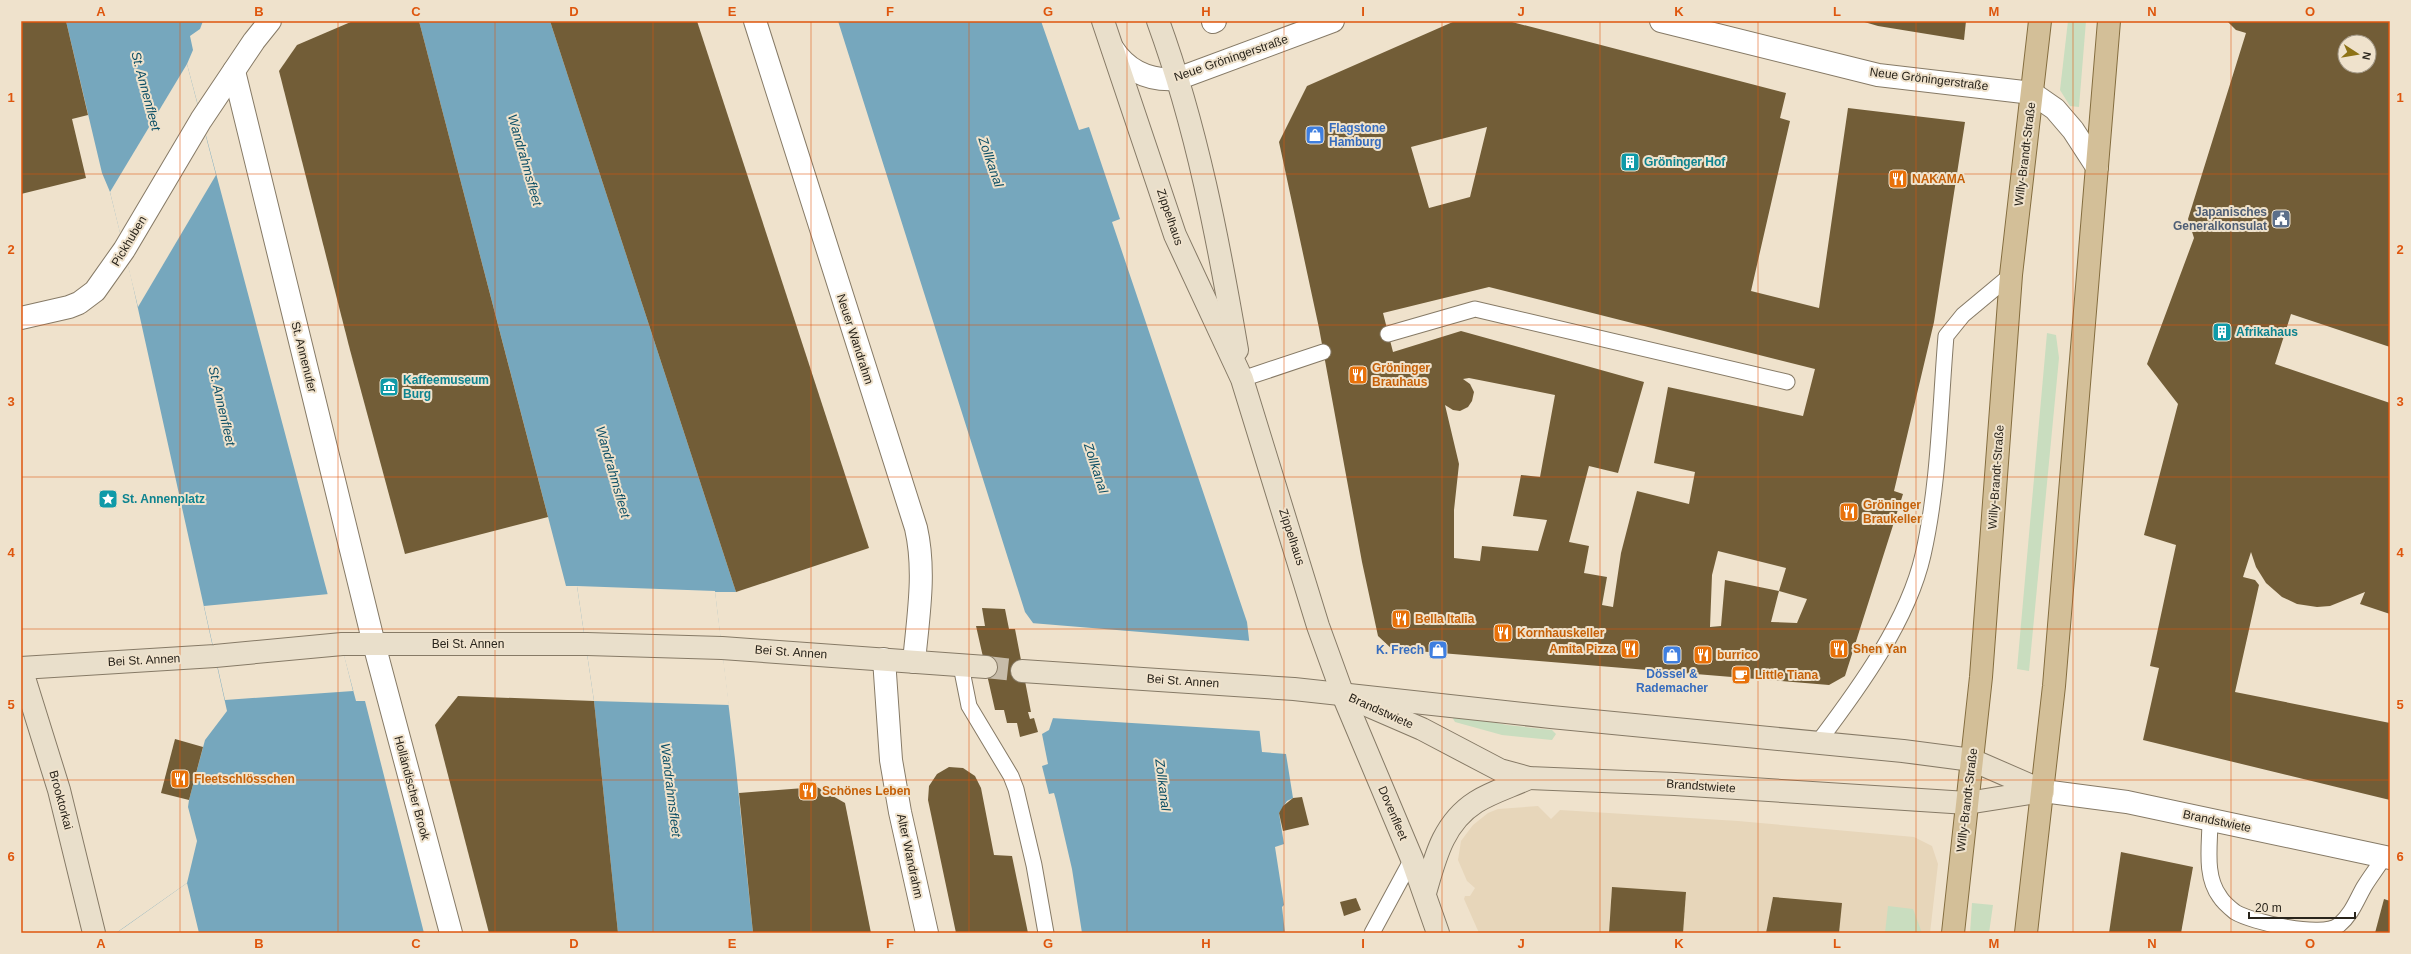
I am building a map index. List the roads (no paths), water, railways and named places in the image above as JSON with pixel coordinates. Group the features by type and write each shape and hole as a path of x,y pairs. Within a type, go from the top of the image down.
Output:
{"main road":[{"name":"Zippelhaus","path":"1103,21 1176,235 1242,379"},
{"name":"Zippelhaus","path":"1158,21 1202,164 1242,379 1318,626 1343,695"},
{"name":"Willy-Brandt-Straße","path":"1953,933 1982,671 2011,275 2040,21"},
{"path":"2026,933 2054,686 2110,21"},
{"name":"Bei St. Annen","path":"21,668 215,656 342,644 586,644 722,648 986,667"},
{"name":"Brooktorkai","path":"21,668 59,790 94,933"},
{"name":"Bei St. Annen","path":"1022,671 1276,688 1343,695"},
{"name":"Brandstwiete","path":"1343,695 1551,717 1819,741 1972,760 2043,791"},
{"name":"Brandstwiete","path":"1343,695 1422,729 1500,770 1529,778 1674,784 1967,803 2043,791"},
{"name":"Dovenfleet","path":"1343,695 1412,859 1438,933"},
{"path":"1425,893 1436,854 1444,835 1462,812 1477,801 1529,778"}],"street":[{"path":"234,71 270,21"},
{"name":"Neuer Wandrahm","path":"755,21 920,544 921,573 914,662"},
{"name":"Neue Gröningerstraße","path":"1113,49 1120,59 1140,74 1152,78 1177,79 1333,21"},
{"name":"Neue Gröningerstraße","path":"1661,21 1878,75 2032,93 2055,109 2073,130 2097,167"},
{"name":"Pickhuben","path":"21,318 69,307 88,298 104,281 202,120 234,71"},
{"name":"St. Annenufer","path":"234,71 374,644"},
{"name":"Holländischer Brook","path":"374,644 451,933"},
{"name":"Alter Wandrahm","path":"884,659 891,760 900,812 927,933"},
{"name":"Brandstwiete","path":"2043,791 2127,802 2387,858"}],"lane":[{"path":"1819,741 1862,684 1907,602 1923,556 1932,506 1946,336 1963,315 2011,275"},
{"path":"1388,334 1474,309 1787,382"},
{"path":"1242,379 1323,352"},
{"path":"961,666 969,706 1011,776 1016,788 1034,865 1046,933"},
{"path":"2210,820 2210,875 2220,897 2235,911 2250,918 2299,929 2320,931 2338,926 2354,909 2363,888 2387,858"},
{"path":"1372,933 1412,859"}],"water":[{"name":"St. Annenfleet","path":"66,21 203,21 200,29 190,36 193,50 187,64 356,701 365,701 424,933 116,933 187,883 197,841 188,807 189,800 205,740 227,711 131,277 110,192 102,173"},
{"name":"Wandrahmsfleet","path":"419,21 550,21 736,592 715,592 735,759 753,933 618,933 594,701 577,586 566,586"},
{"name":"Zollkanal","path":"838,21 1041,21 1079,130 1089,127 1120,219 1112,222 1247,622 1262,752 1286,754 1293,798 1287,801 1279,813 1284,844 1275,847 1284,905 1282,907 1285,933 1082,933 1072,869 1056,800 1054,793 1049,794 1042,766 1048,764 1042,734 1049,730 1053,718 1033,623 1025,612"}],"tunnel":[{"path":"986,667 1022,671"}],"place":[{"name":"Flagstone Hamburg","path":"1315,135"},
{"name":"Gröninger Hof","path":"1630,162"},
{"name":"NAKAMA","path":"1898,179"},
{"name":"Japanisches Generalkonsulat","path":"2281,219"},
{"name":"Afrikahaus","path":"2222,332"},
{"name":"Gröninger Brauhaus","path":"1358,375"},
{"name":"Kaffeemuseum Burg","path":"389,387"},
{"name":"St. Annenplatz","path":"108,499"},
{"name":"Gröninger Braukeller","path":"1849,512"},
{"name":"Bella Italia","path":"1401,619"},
{"name":"Kornhauskeller","path":"1503,633"},
{"name":"Amita Pizza","path":"1630,649"},
{"name":"Shen Yan","path":"1839,649"},
{"name":"K. Frech","path":"1438,650"},
{"name":"Dössel & Rademacher","path":"1672,655"},
{"name":"burrico","path":"1703,655"},
{"name":"Little Tiana","path":"1741,675"},
{"name":"Fleetschlösschen","path":"180,779"},
{"name":"Schönes Leben","path":"808,791"}]}
